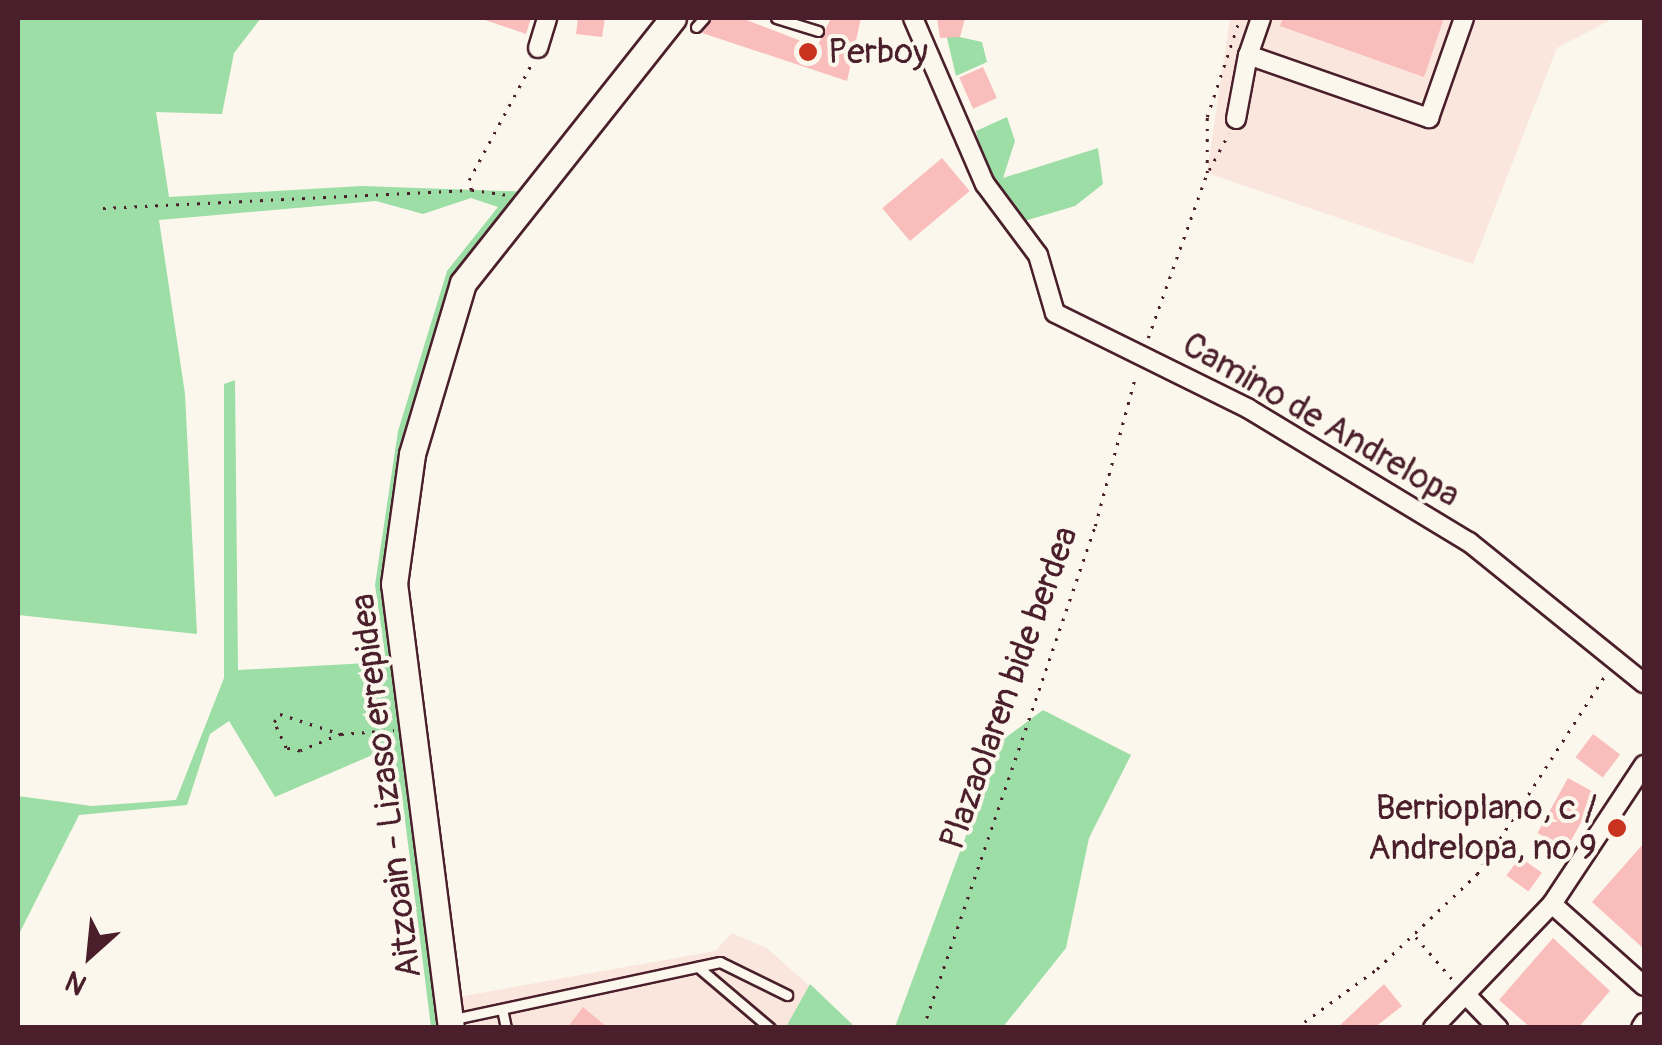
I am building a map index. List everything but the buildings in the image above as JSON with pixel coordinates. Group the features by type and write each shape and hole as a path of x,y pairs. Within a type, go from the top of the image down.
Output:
{"street":[{"path":"538,48 547,18"},
{"name":"Camino de Andrelopa","path":"913,18 968,149 1038,254 1055,313 1250,409 1469,542 1613,664 1644,683"},
{"path":"1236,119 1248,55 1261,18"},
{"path":"1248,55 1429,118 1464,18"},
{"name":"Aitzoain - Lizaso errepidea","path":"451,1024 409,724 394,584 415,440 463,283 526,196 684,22"},
{"path":"1433,1028 1552,904 1644,765"},
{"path":"1552,904 1644,986"},
{"path":"1467,996 1498,1028"}],"lane":[{"path":"684,22 704,18"},
{"path":"776,18 818,31"},
{"path":"451,1024 502,1008 720,962 787,995"},
{"path":"698,966 770,1028"},
{"path":"502,1008 506,1028"}],"path":[{"path":"1208,172 1207,118 1240,18"},
{"path":"472,190 538,48"},
{"path":"1145,347 1208,172 1236,119"},
{"path":"103,208 472,190 526,196"},
{"name":"Plazaolaren bide berdea","path":"923,1028 1089,544 1139,365"},
{"path":"1296,1028 1415,935 1476,874 1613,664"},
{"path":"341,734 280,714 274,722 286,748 300,751 341,734 409,724"},
{"path":"1415,935 1467,996"}],"shaded area":[{"path":"1230,18 1614,18 1557,48 1473,264 1207,173"},
{"path":"732,933 768,949 855,1027 451,1027 458,997 715,951"}],"green space":[{"path":"18,18 261,18 234,53 222,114 156,112 169,197 362,186 533,192 479,276 412,454 402,663 451,1027 431,1027 401,788 384,750 275,797 229,721 210,734 187,805 79,815 18,936 18,796 92,806 176,800 224,678 224,384 235,380 238,670 386,662 375,585 398,431 447,271 498,207 471,198 423,214 376,201 159,220 185,394 197,634 18,615"},
{"path":"946,34 982,42 987,62 956,76"},
{"path":"1007,117 1015,141 1003,178 1098,148 1103,184 1075,206 1014,224 992,196 976,131"},
{"path":"1043,710 1131,755 1089,838 1066,948 1003,1027 895,1027 1001,741"},
{"path":"810,984 855,1027 786,1027"}],"place":[{"name":"Perboy","path":"808,52"},
{"name":"Berrioplano, c / Andrelopa, nº 9","path":"1617,828"}]}
